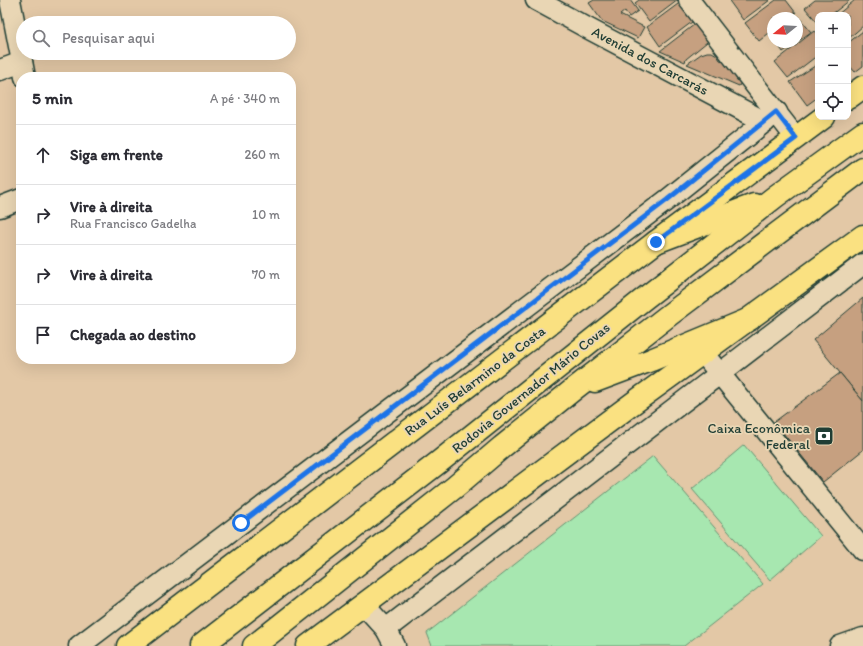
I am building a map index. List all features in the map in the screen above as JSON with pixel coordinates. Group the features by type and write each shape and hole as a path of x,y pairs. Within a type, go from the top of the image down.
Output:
{"main road":[{"path":"851,96 863,87"},
{"name":"Rua Luís Belarmino da Costa","path":"128,646 656,242 820,120"},
{"name":"Rodovia Governador Mário Covas","path":"201,646 439,462 776,196 863,133"},
{"name":"Rodovia Governador Mário Covas","path":"254,646 455,487 574,389 669,315 863,169"},
{"path":"656,242 776,196"},
{"path":"308,646 863,236"},
{"path":"574,389 651,360 750,319"}],"street":[{"path":"10,0 16,30"},
{"name":"Avenida dos Carcarás","path":"536,0 771,117"},
{"path":"689,0 771,117 796,138"},
{"path":"0,70 24,70 22,60"},
{"path":"79,646 667,200 771,117"},
{"path":"0,207 16,201"},
{"path":"364,604 391,638 719,373 863,264"},
{"path":"703,353 863,550"},
{"path":"840,646 863,638"}],"green space":[{"path":"744,445 821,536 770,580 692,489"},
{"path":"653,456 763,584 684,646 432,646 427,633"}],"building":[{"path":"594,0 630,0 638,11 629,17 625,11 620,15 644,27 638,38 602,21 589,3"},
{"path":"639,0 678,0 649,22 635,3"},
{"path":"732,0 770,0 743,20 730,2"},
{"path":"776,0 786,0 795,12 767,12 767,35 759,41 745,23"},
{"path":"815,0 850,0 835,12 815,12 815,20 805,8"},
{"path":"855,0 863,0 863,26 851,36 851,12 841,12"},
{"path":"682,1 696,19 660,46 647,27"},
{"path":"699,21 712,38 686,59 685,62 660,51"},
{"path":"803,22 811,32 803,38"},
{"path":"814,31 815,32 815,57 788,78 775,62 793,48 803,48 803,40"},
{"path":"863,31 863,66 855,72 851,67 851,41"},
{"path":"780,48 789,48 783,52"},
{"path":"712,52 717,55 720,60 731,63 743,79 739,86 687,64 701,54"},
{"path":"815,66 815,99 807,105 790,82"},
{"path":"863,298 863,401 813,340"},
{"name":"Caixa Econômica Federal","path":"840,373 863,401 863,450 823,482 774,422"}],"place":[{"name":"Caixa Econômica Federal","path":"824,436"}],"route":[{"path":"241,523 667,200 776,112 796,138 656,242"}]}
